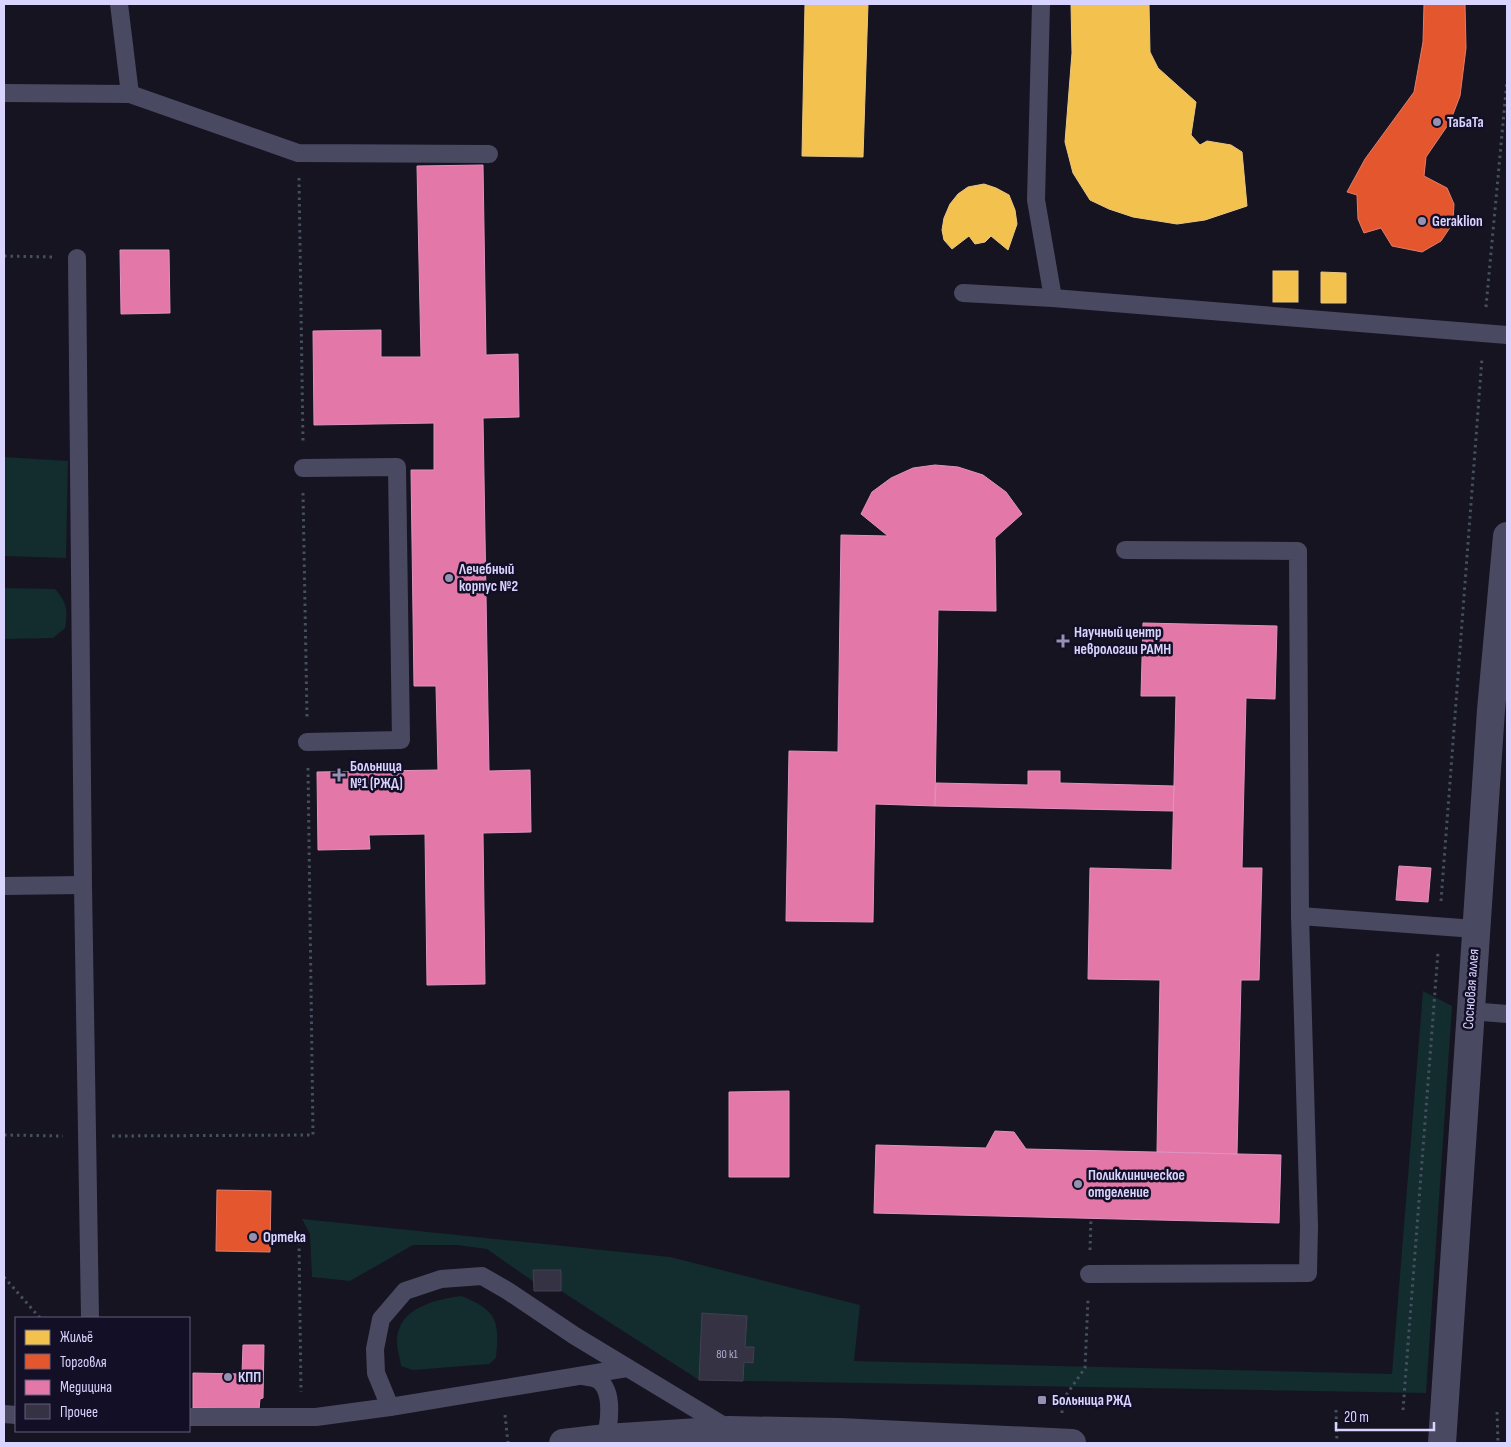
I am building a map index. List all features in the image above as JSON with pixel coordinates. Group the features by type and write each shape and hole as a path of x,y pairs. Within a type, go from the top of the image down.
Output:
{"street":[{"name":"Сосновая аллея","path":"1442,1443 1475,929 1499,710 1507,536"},
{"path":"563,1443 729,1430 839,1432 1072,1443"}],"lane":[{"path":"119,4 130,94"},
{"path":"1041,4 1036,200 1054,298"},
{"path":"4,93 130,94 298,153 489,154"},
{"path":"77,258 83,885 90,1317"},
{"path":"963,294 1054,298 1507,335"},
{"path":"303,468 397,467 398,506 401,740 307,742"},
{"path":"1089,1274 1308,1273 1300,916 1298,551 1125,550"},
{"path":"4,886 83,885"},
{"path":"1300,916 1475,929"},
{"path":"1470,1011 1507,1014"},
{"path":"390,1407 376,1373 375,1349 380,1319 405,1291 441,1279 482,1276 575,1336 729,1430"},
{"path":"190,1417 316,1417 390,1407 627,1368"},
{"path":"577,1376 597,1379 605,1387 609,1400 609,1416 605,1440"}],"path":[{"path":"1403,1410 1484,332 1507,80"},
{"path":"4,1136 313,1136 298,153"},
{"path":"4,256 77,258"},
{"path":"1062,1401 1085,1368 1091,1218"},
{"path":"4,1277 39,1317"},
{"path":"1336,1410 1337,1443"},
{"path":"1498,1412 1498,1443"},
{"path":"505,1415 508,1443"}],"green space":[{"path":"4,457 68,461 66,558 4,556"},
{"path":"4,588 55,589 66,607 65,628 53,638 4,639"},
{"path":"1423,991 1452,1006 1426,1393 743,1381 744,1362 753,1362 754,1347 745,1347 746,1316 703,1313 699,1380 561,1291 561,1270 534,1282 487,1249 457,1245 413,1245 350,1281 312,1277 310,1234 302,1219 670,1257 860,1305 854,1361 1392,1374"},
{"path":"461,1296 482,1306 494,1318 497,1335 496,1358 489,1364 413,1370 401,1366 397,1342 403,1321 410,1314 429,1303"}],"building: Жильё":[{"path":"805,4 868,4 863,157 802,156"},
{"path":"1071,4 1149,4 1150,52 1158,68 1196,102 1191,135 1200,145 1207,141 1231,145 1242,152 1247,206 1205,220 1177,224 1133,217 1090,200 1073,173 1065,142 1072,53"},
{"path":"984,184 1009,195 1015,210 1017,224 1008,250 991,236 985,242 975,244 969,236 952,249 944,240 942,230 944,218 950,204 958,194 968,187"},
{"path":"1273,271 1298,271 1298,302 1273,302"},
{"path":"1321,272 1346,273 1346,303 1321,303"}],"building: Торговля":[{"path":"1424,4 1465,4 1466,48 1460,96 1450,122 1426,157 1424,176 1447,188 1454,204 1453,223 1441,241 1422,252 1392,246 1381,228 1364,233 1358,219 1357,195 1347,192 1365,159 1414,92 1423,42"},
{"path":"217,1190 271,1191 270,1252 216,1251"}],"building: Медицина":[{"name":"Лечебный корпус №2","path":"483,165 486,355 518,354 519,417 483,418 489,771 530,770 531,832 483,833 485,984 427,985 425,834 369,835 370,849 318,850 317,772 438,770 436,686 414,686 411,470 434,470 434,423 314,425 313,331 381,330 381,357 421,357 417,166"},
{"path":"120,250 169,250 170,313 121,314"},
{"path":"935,465 958,467 983,475 1006,492 1022,514 995,538 996,611 938,610 935,806 875,804 873,922 786,921 789,751 838,752 841,535 888,536 861,514 872,492 891,478 913,468"},
{"path":"1143,623 1277,626 1275,699 1246,698 1242,868 1262,868 1259,980 1241,980 1237,1154 1157,1152 1160,980 1088,979 1090,868 1172,870 1176,696 1141,696"},
{"path":"1028,771 1060,771 1060,783 1174,786 1173,811 935,806 936,783 1028,785"},
{"path":"1399,866 1431,868 1428,902 1396,900"},
{"path":"789,1091 789,1177 729,1177 729,1092"},
{"name":"Поликлиническое отделение","path":"995,1131 1014,1132 1026,1149 1281,1155 1279,1223 874,1213 876,1145 986,1148"},
{"name":"КПП","path":"243,1345 264,1345 263,1398 260,1399 259,1409 193,1408 193,1373 242,1374"}],"building: Прочее":[{"path":"533,1270 561,1270 561,1291 534,1291"},
{"path":"702,1313 747,1316 745,1347 754,1347 753,1363 744,1362 743,1381 699,1380"}],"place":[{"name":"ТаБаТа","path":"1437,122"},
{"name":"Geraklion","path":"1422,221"},
{"name":"Лечебный корпус №2","path":"449,578"},
{"name":"Научный центр неврологии РАМН","path":"1063,641"},
{"name":"Больница №1 (РЖД)","path":"339,775"},
{"name":"Поликлиническое отделение","path":"1078,1184"},
{"name":"Ортека","path":"253,1237"},
{"name":"КПП","path":"228,1377"},
{"name":"Больница РЖД","path":"1042,1400"}]}
